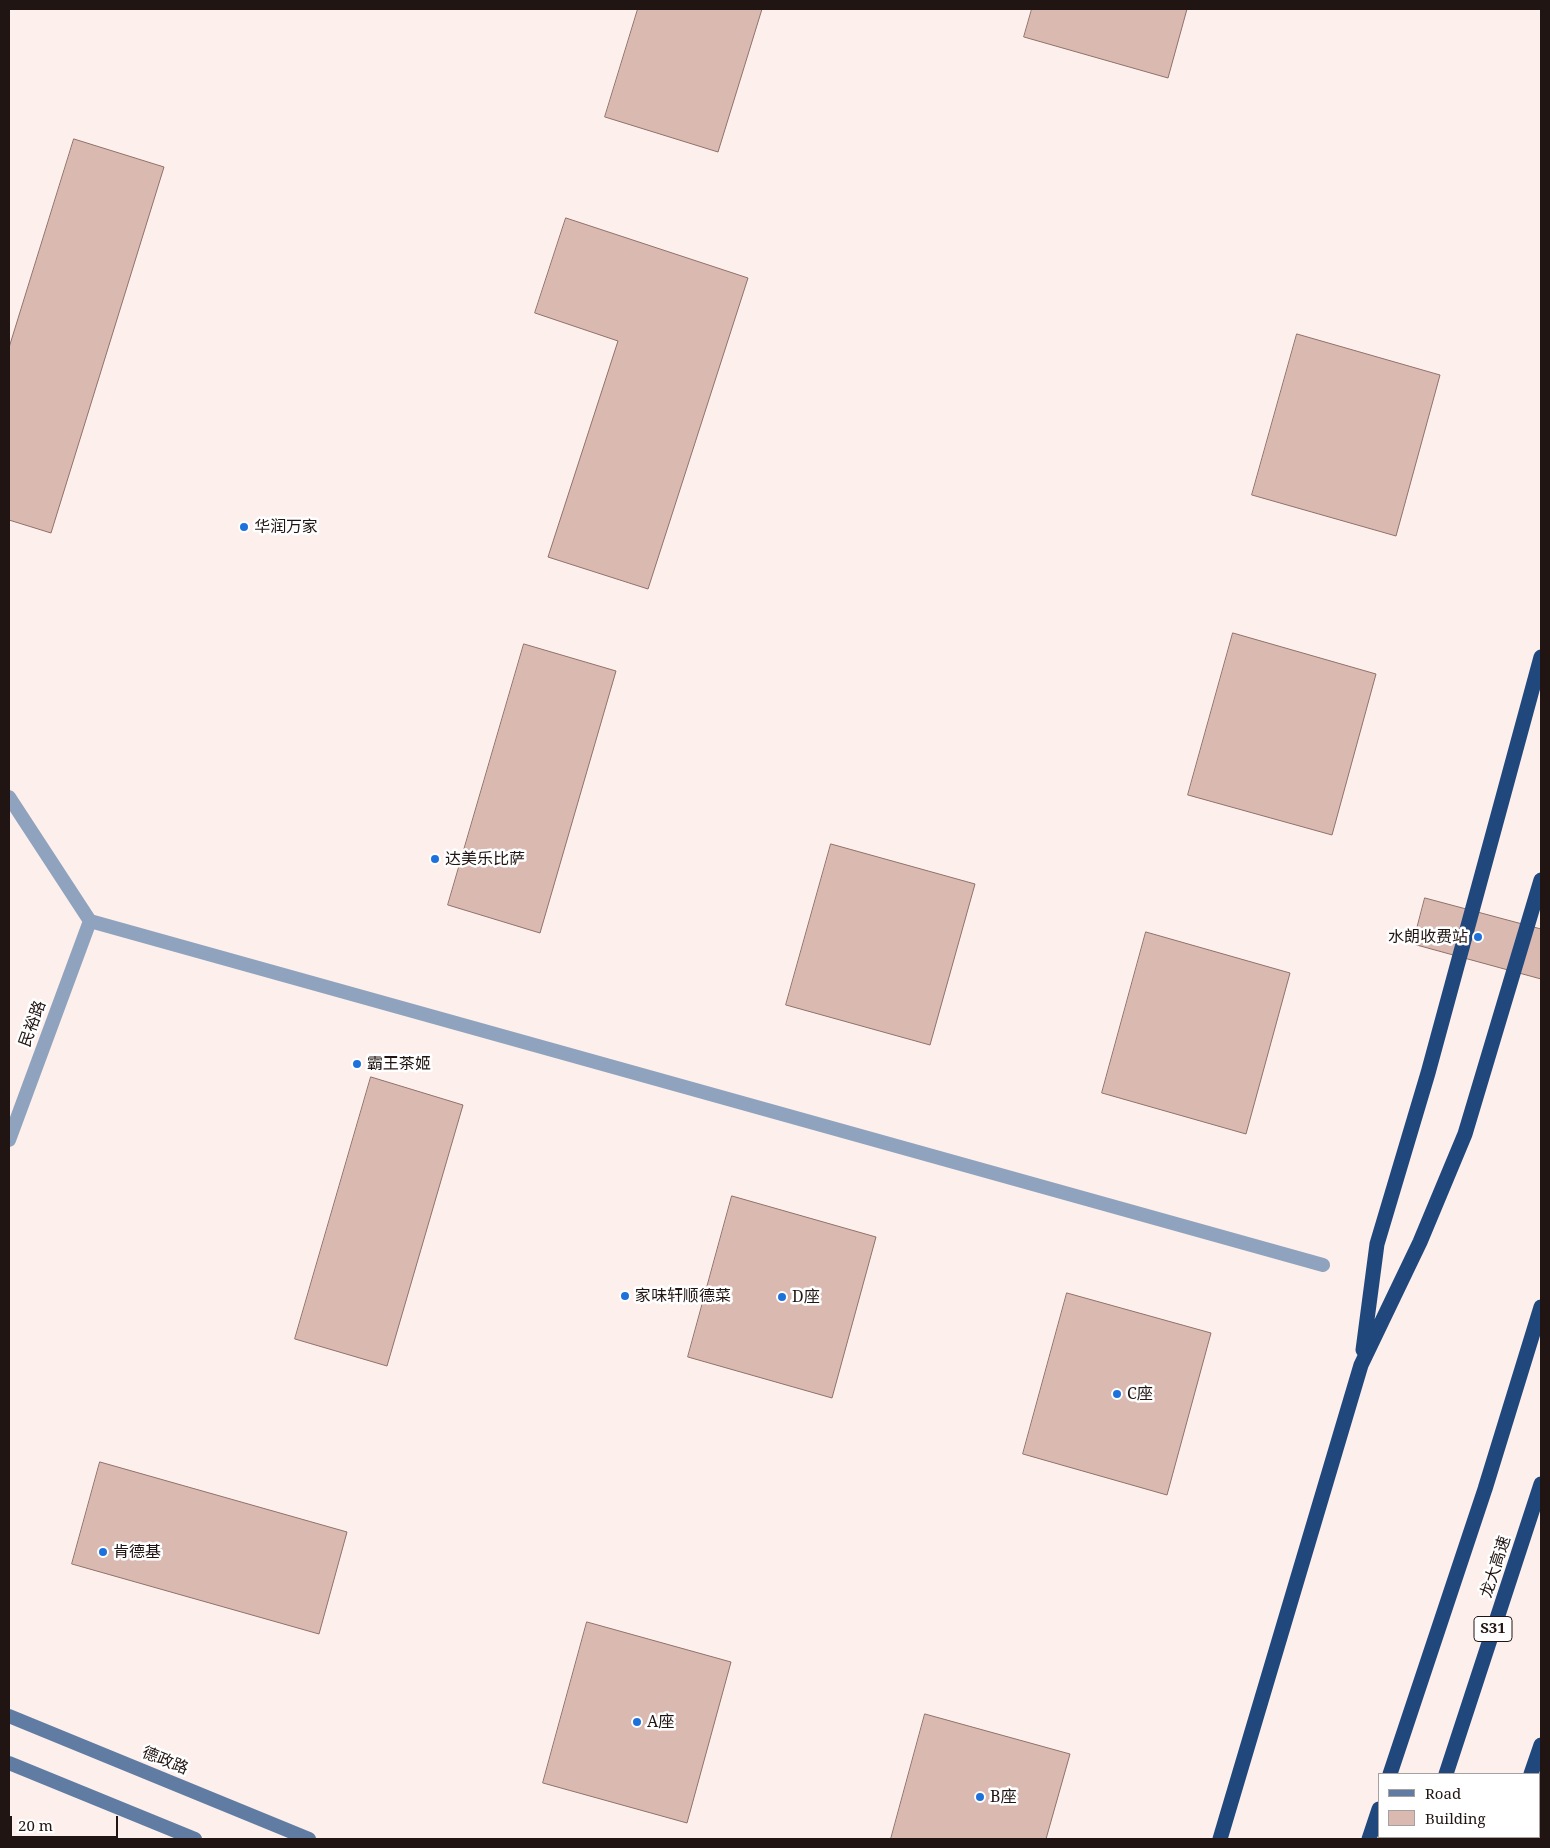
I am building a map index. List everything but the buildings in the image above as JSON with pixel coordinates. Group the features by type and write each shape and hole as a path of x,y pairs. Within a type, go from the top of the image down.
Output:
{"highway":[{"path":"1220,1839 1361,1365 1377,1244 1428,1074 1541,657"},
{"path":"1361,1365 1420,1242 1465,1134 1541,880"},
{"path":"1390,1773 1485,1489 1541,1307"},
{"name":"龙大高速","path":"1446,1773 1541,1484"},
{"path":"1531,1773 1541,1745"},
{"path":"1369,1839 1378,1812"}],"main road":[{"name":"德政路","path":"9,1716 309,1839"},
{"path":"9,1763 195,1839"}],"street":[{"path":"9,797 90,921 1323,1265"},
{"name":"民裕路","path":"9,1140 90,921"}],"place":[{"name":"华润万家","path":"244,527"},
{"name":"达美乐比萨","path":"435,859"},
{"name":"水朗收费站","path":"1478,937"},
{"name":"霸王茶姬","path":"357,1064"},
{"name":"家味轩顺德菜","path":"625,1296"},
{"name":"D座","path":"782,1297"},
{"name":"C座","path":"1117,1394"},
{"name":"肯德基","path":"103,1552"},
{"name":"A座","path":"637,1722"},
{"name":"B座","path":"980,1797"}]}
